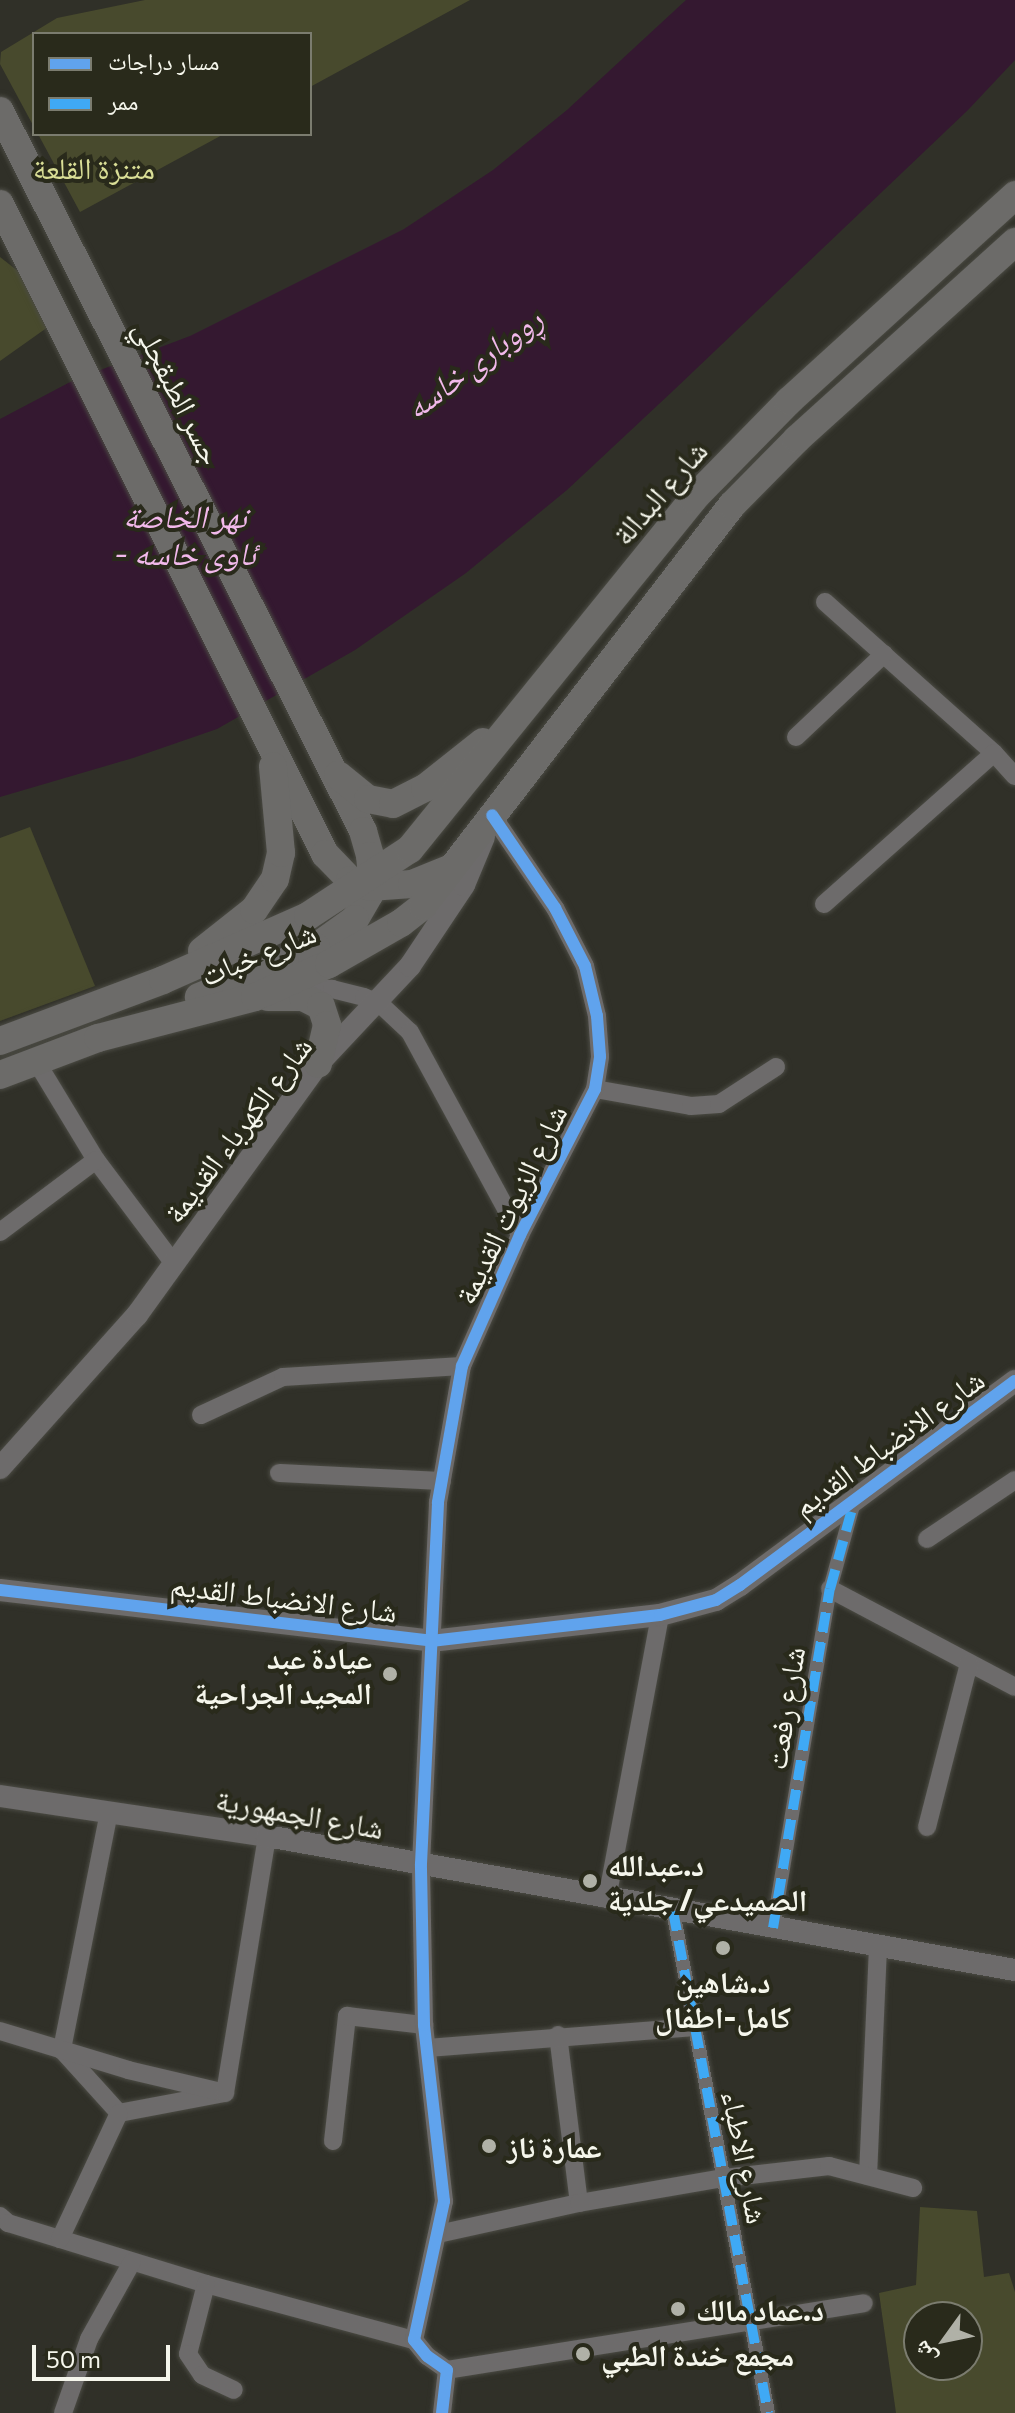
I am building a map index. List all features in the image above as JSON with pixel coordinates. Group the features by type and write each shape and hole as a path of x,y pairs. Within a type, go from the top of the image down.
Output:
{"main road":[{"name":"جسر الطبقجلي","path":"0,111 363,831 372,878"},
{"name":"شارع البدالة","path":"372,878 427,832 693,499 789,401 1015,195"},
{"path":"0,204 325,854 372,878 412,884 449,869"},
{"path":"492,815 742,495 797,439 1015,242"},
{"path":"331,769 368,799 393,804 436,780 524,708"},
{"path":"163,980 244,919 262,900 275,879 281,853 268,740"},
{"name":"شارع خبات","path":"0,1075 98,1038 255,997 329,964 401,923 423,906 492,815"},
{"path":"98,1038 316,947 363,910 372,878"},
{"name":"شارع خبات","path":"0,1041 163,980 308,916 372,878"},
{"path":"255,997 303,997 321,1006 327,1025 318,1064"}],"street":[{"path":"0,241 31,267"},
{"path":"825,602 994,753 1015,776"},
{"path":"796,737 884,654"},
{"path":"824,904 994,753"},
{"name":"شارع الكهرباء القديمة","path":"1,1465 99,1361 174,1264 318,1064 379,1003 417,956 464,885 492,815"},
{"name":"شارع الزيوت القديمة","path":"414,2340 444,2201 424,2025 421,1864 442,1481 462,1366 520,1235 595,1089 600,1056 597,1016 585,966 555,908 492,815"},
{"path":"255,997 315,988 348,992 379,1003 410,1032 520,1235"},
{"path":"36,1061 96,1160 174,1264"},
{"path":"595,1089 691,1106 719,1104 776,1067"},
{"path":"0,1232 96,1160"},
{"path":"201,1415 283,1377 462,1366"},
{"name":"شارع الانضباط القديم","path":"0,1590 431,1641 660,1615 716,1600 740,1585 855,1498 1004,1398 1015,1381"},
{"path":"279,1473 442,1481"},
{"path":"927,1539 1015,1480"},
{"name":"شارع رفعت","path":"773,1928 830,1589 855,1498"},
{"path":"830,1589 1015,1687"},
{"path":"607,1899 660,1615"},
{"path":"927,1827 969,1663"},
{"name":"شارع الجمهورية","path":"0,1796 267,1836 1015,1970"},
{"path":"62,2050 109,1812"},
{"path":"225,2093 267,1836"},
{"name":"شارع الاطباء","path":"673,1911 768,2413"},
{"path":"868,2176 878,1947"},
{"path":"333,2141 347,2016 424,2025"},
{"path":"427,2048 558,2035 695,2027"},
{"path":"0,2031 225,2093"},
{"path":"558,2035 579,2203"},
{"path":"62,2050 119,2113"},
{"path":"119,2113 225,2093"},
{"path":"60,2239 119,2113"},
{"path":"438,2234 579,2203 724,2178 829,2166 913,2188"},
{"path":"0,2216 8,2223 132,2262 414,2340 427,2356 447,2370 864,2303"},
{"path":"63,2413 89,2339 132,2262"},
{"path":"206,2284 188,2354 202,2375 234,2390"},
{"path":"442,2413 447,2370"}],"green space":[{"name":"متنزة القلعة","path":"145,0 470,0 312,86 312,32 34,32 57,18"},
{"name":"متنزة القلعة","path":"32,33 32,123 0,64 1,52"},
{"name":"متنزة القلعة","path":"39,136 220,136 80,212"},
{"path":"0,257 23,275 48,327 0,361"},
{"path":"30,827 95,986 0,1021 0,838"},
{"path":"920,2207 977,2211 984,2277 1009,2273 1015,2292 1015,2413 896,2413 879,2293 916,2285"}],"water":[{"name":"نهر الخاصة - ئاوی خاسە","path":"686,0 1015,0 1015,60 968,110 567,490 466,573 355,650 217,729 133,758 0,797 0,419 74,380 190,336 404,229 493,170 567,110"}],"marked path":[{"path":"773,1928 830,1589 854,1502"},
{"path":"673,1911 768,2413"}],"cycle path":[{"path":"442,2413 447,2370 427,2356 414,2340 444,2201 424,2025 421,1864 438,1502 462,1366 520,1235 595,1089 600,1056 597,1016 585,966 555,908 492,815"},
{"path":"0,1590 431,1641 660,1615 716,1600 740,1585 1015,1381"}],"place":[{"name":"عيادة عبد المجيد الجراحية","path":"390,1674"},
{"name":"د.عبدالله الصميدعي/ جلدية","path":"590,1881"},
{"name":"د.شاهين كامل-اطفال","path":"723,1948"},
{"name":"عمارة ناز","path":"489,2146"},
{"name":"د.عماد مالك","path":"678,2309"},
{"name":"مجمع خندة الطبي","path":"583,2354"}],"water label":[{"name":"ڕووباری خاسە","path":"473,362"}]}
